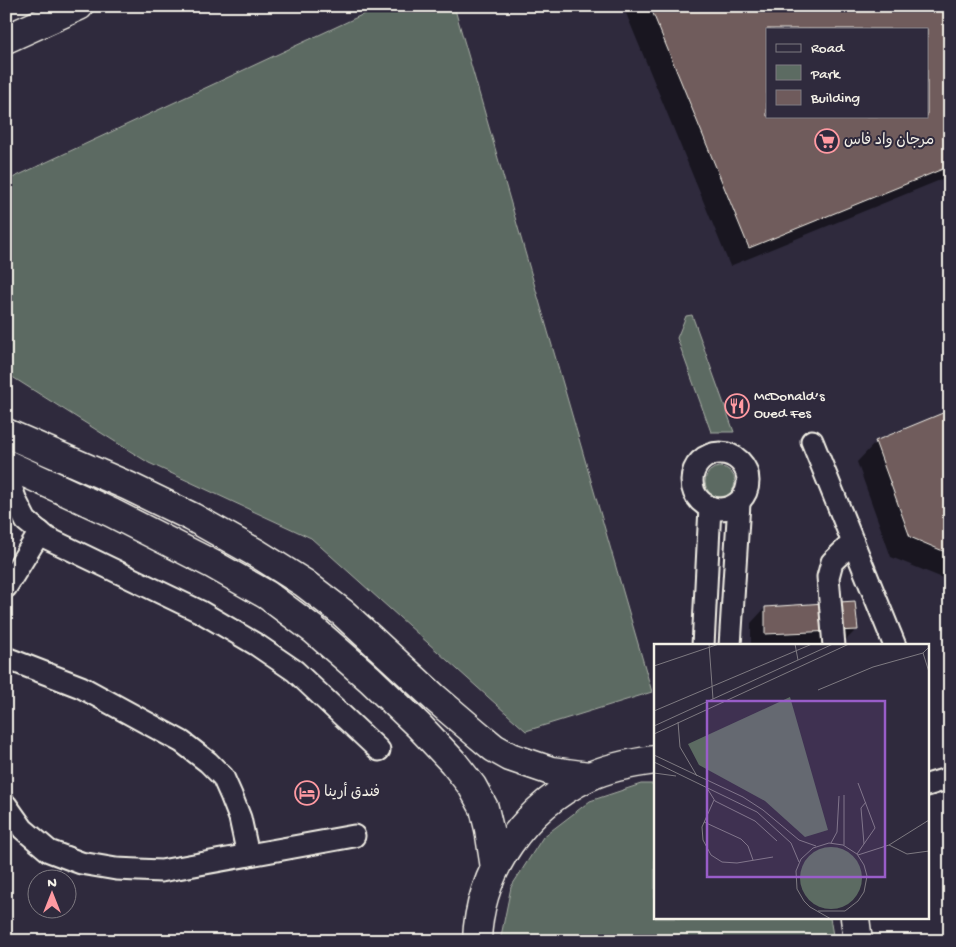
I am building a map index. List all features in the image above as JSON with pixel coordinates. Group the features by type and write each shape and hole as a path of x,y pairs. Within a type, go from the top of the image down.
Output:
{"main road":[{"path":"6,39 79,6"},
{"path":"6,433 128,486 192,517 258,554 304,583 343,613 428,692 469,727 494,748 510,758 551,771 589,776"},
{"path":"6,464 112,513 214,565 267,596 314,630 370,679 454,762 472,786 484,808 495,868"},
{"path":"477,941 480,914 495,868 519,830 534,814 551,799 589,776 632,763 654,760"},
{"path":"855,920 858,941"}],"street":[{"path":"812,441 894,644"},
{"path":"712,454 728,454 742,463 746,470 747,491 739,502 730,508 720,510 710,507 696,497 692,480 694,471 704,458 712,454"},
{"path":"6,473 26,522 47,538 201,612 257,644 295,671 379,750"},
{"path":"730,644 739,502"},
{"path":"702,644 710,507"},
{"path":"6,588 40,532"},
{"path":"834,644 828,577 832,562 853,542"},
{"path":"6,658 81,688 103,699 182,742 208,762 223,778 231,795 240,818 248,855"},
{"path":"928,785 950,778"},
{"path":"6,805 23,828 49,851 81,863 116,869 161,871 354,836"}],"green space":[{"path":"381,6 454,6 652,692 526,731 311,538 149,463 6,373 6,181"},
{"path":"692,315 734,432 711,432 677,338 686,316"},
{"path":"720,467 731,471 735,482 731,493 720,497 709,493 705,482 709,471"},
{"path":"641,784 654,784 654,920 830,920 834,941 500,941 511,887 543,837 590,801"}],"building":[{"name":"مرجان واد فاس","path":"650,6 950,6 950,166 749,248"},
{"path":"950,410 950,554 910,537 875,441"},
{"path":"855,601 858,630 765,634 765,607"}],"place":[{"name":"مرجان واد فاس","path":"827,141"},
{"name":"McDonald’s Oued Fes","path":"737,406"},
{"name":"فندق أرينا","path":"307,793"}]}
